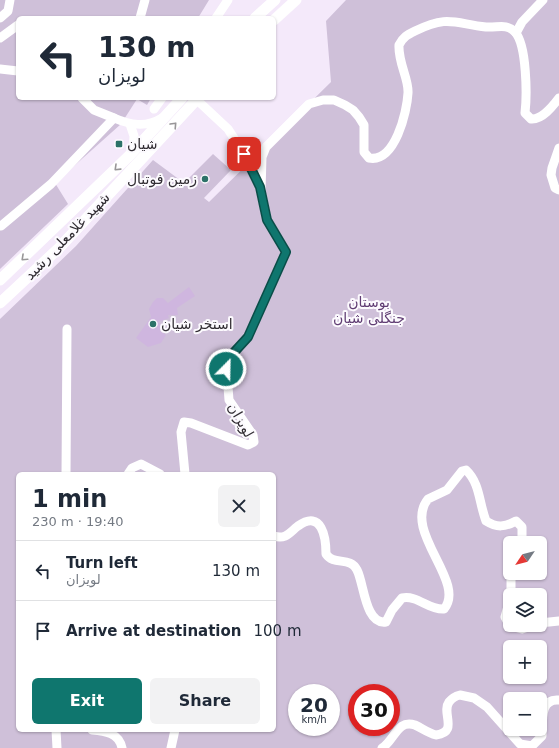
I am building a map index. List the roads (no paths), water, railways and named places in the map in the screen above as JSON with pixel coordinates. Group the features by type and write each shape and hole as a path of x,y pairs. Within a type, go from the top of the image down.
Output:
{"main road":[{"path":"257,16 275,0"},
{"path":"276,18 296,0"},
{"name":"شهید غلامعلی رشید","path":"0,280 133,152 180,100"},
{"name":"شهید غلامعلی رشید","path":"0,303 59,248 197,100"}],"street":[{"path":"0,18 8,11 10,0"},
{"path":"141,16 145,0"},
{"path":"217,16 228,0"},
{"path":"516,33 522,22 543,0"},
{"path":"261,190 262,157 266,147 309,104 329,99 353,110 364,125 364,152 368,158 378,157 390,148 394,144 400,130 408,93 407,84 401,68 399,50 401,41 407,35 437,22 449,20 486,27 504,25 516,33 521,42 526,116 531,120 537,119 559,98"},
{"path":"0,38 16,26"},
{"path":"0,70 16,71"},
{"path":"84,100 94,110 130,124 154,123 167,115"},
{"path":"154,109 161,100"},
{"name":"لویزان","path":"185,472 181,432 184,422 191,423 248,445 254,442 253,435 229,400 226,361 248,337 286,252 267,220 261,190 244,154 228,129 199,100"},
{"path":"0,226 51,184 114,118"},
{"path":"130,124 134,136 133,152"},
{"path":"559,148 552,176 555,188 559,190"},
{"path":"66,472 67,329"},
{"path":"129,472 132,468 141,464 156,472"},
{"path":"276,536 288,535 298,526 308,521 314,521 321,526 324,532 326,554 334,561 349,562 355,566 362,580 364,597 374,619 381,623 386,622 392,610 402,598 418,599 434,609 444,609 446,606 447,583 444,572 427,541 423,510 428,499 447,490 462,471 466,470 476,484 486,520 493,525 502,527 516,521 522,527 522,536"},
{"path":"547,622 559,621"},
{"path":"382,748 391,741 399,727 404,724 416,725 436,735 445,731 448,726 448,705 450,701 460,694 474,698 487,707 520,744 532,746 542,736 543,708 547,703 553,700 559,700"},
{"path":"56,732 57,748"},
{"path":"102,732 113,734 121,743 122,748"},
{"path":"171,748 175,732"}],"place":[{"name":"شیان","path":"119,144"},
{"name":"زمین فوتبال","path":"205,179"},
{"name":"استخر شیان","path":"153,324"}],"park label":[{"name":"بوستان جنگلی شیان","path":"369,310"}]}
